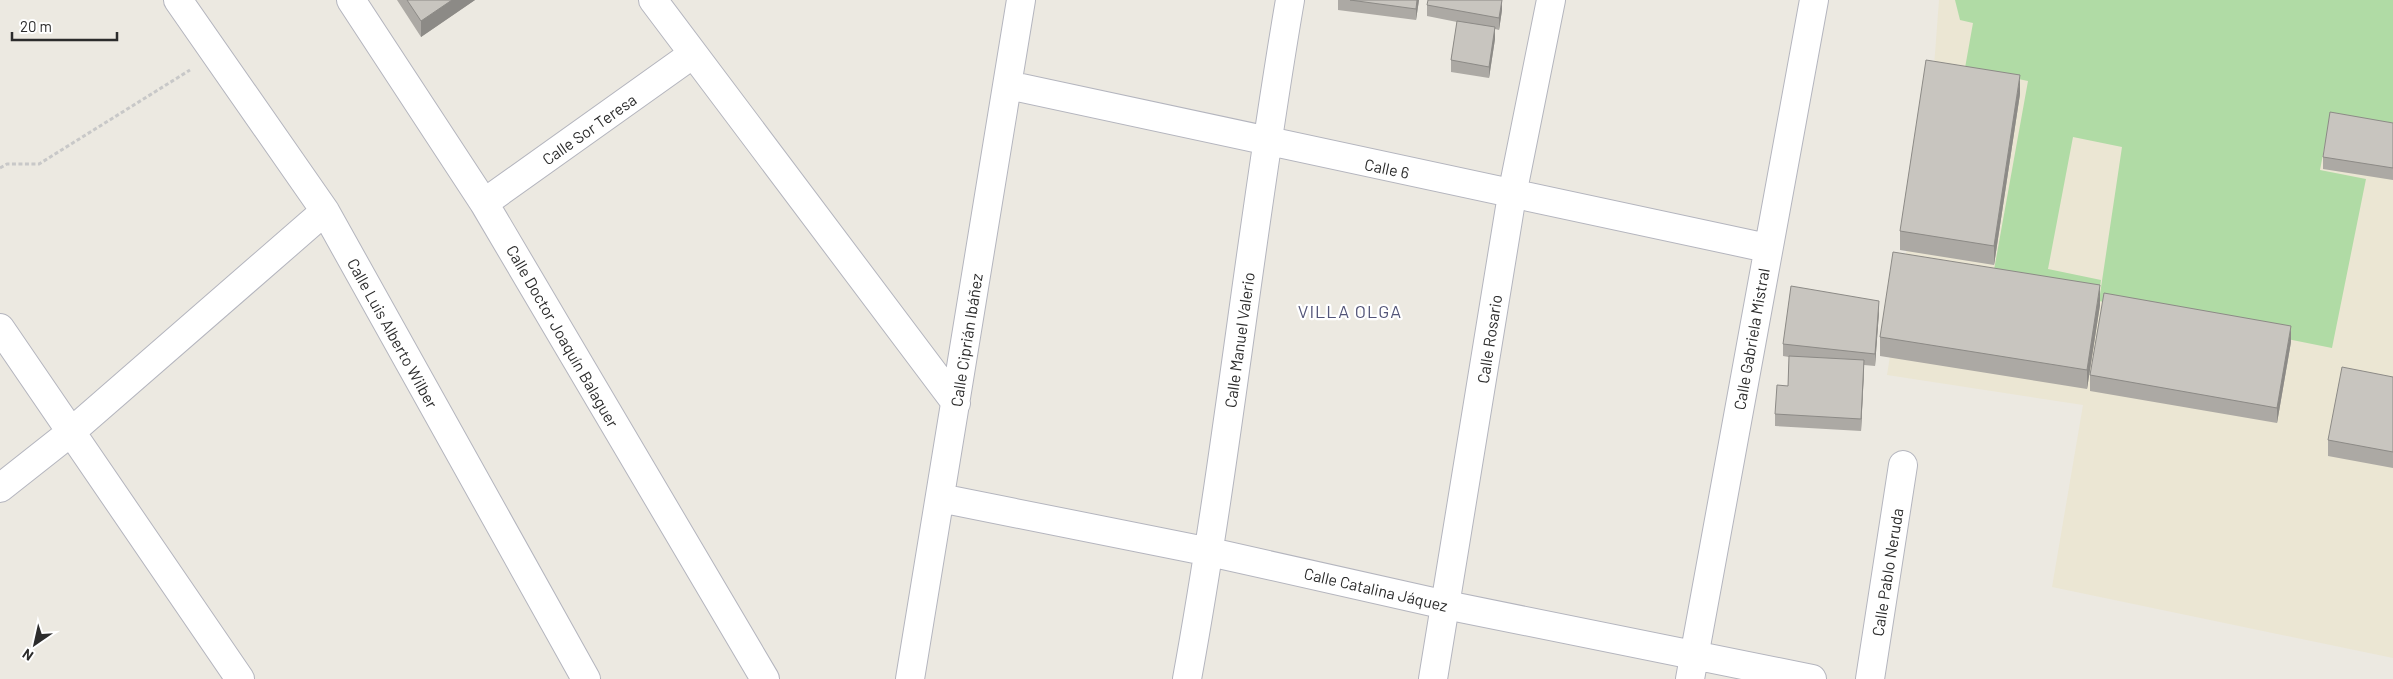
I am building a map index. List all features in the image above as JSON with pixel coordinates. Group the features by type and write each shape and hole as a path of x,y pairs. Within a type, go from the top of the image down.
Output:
{"street":[{"name":"Calle Luis Alberto Wilber","path":"178,0 325,211 586,679"},
{"name":"Calle Doctor Joaquín Balaguer","path":"351,0 484,203 764,679"},
{"path":"653,0 956,403"},
{"name":"Calle Ciprián Ibáñez","path":"910,679 1021,0"},
{"name":"Calle Manuel Valerio","path":"1187,679 1210,552 1266,141 1290,0"},
{"name":"Calle Rosario","path":"1433,679 1512,195 1551,0"},
{"name":"Calle Gabriela Mistral","path":"1692,668 1767,248 1814,0"},
{"name":"Calle Sor Teresa","path":"484,203 693,54"},
{"name":"Calle 6","path":"1008,85 1512,195 1767,248"},
{"path":"0,488 71,432 325,211"},
{"path":"0,328 240,679"},
{"name":"Calle Pablo Neruda","path":"1870,679 1903,464"},
{"name":"Calle Catalina Jáquez","path":"940,498 1210,552 1446,605 1692,668 1812,679"}],"path":[{"path":"0,168 7,164 39,164 216,54"}],"shaded area":[{"path":"1939,0 2393,0 2393,658 2052,587 2083,405 1887,375 1933,80"}],"green space":[{"path":"1955,0 2393,0 2393,125 2331,113 2320,170 2366,179 2332,348 2099,301 2122,147 2073,137 2048,269 2101,280 2098,301 1992,281 2028,81 1965,68 1973,23 1960,20"}],"building":[{"path":"407,0 452,0 421,21"},
{"path":"1350,0 1417,0 1416,9"},
{"path":"1428,0 1502,0 1499,18 1427,5"},
{"path":"1457,21 1495,27 1489,67 1451,60"},
{"path":"1926,60 2020,75 1994,246 1900,231"},
{"path":"2330,112 2393,123 2393,168 2323,157"},
{"path":"1893,252 2100,285 2087,370 1880,337"},
{"path":"1791,286 1879,301 1875,354 1783,344"},
{"path":"2104,293 2291,326 2277,408 2090,375"},
{"path":"1789,356 1864,360 1861,419 1775,414 1777,385 1788,386"},
{"path":"2342,367 2393,377 2393,452 2328,440"}],"district":[{"name":"VILLA OLGA","path":"1350,311"}]}
